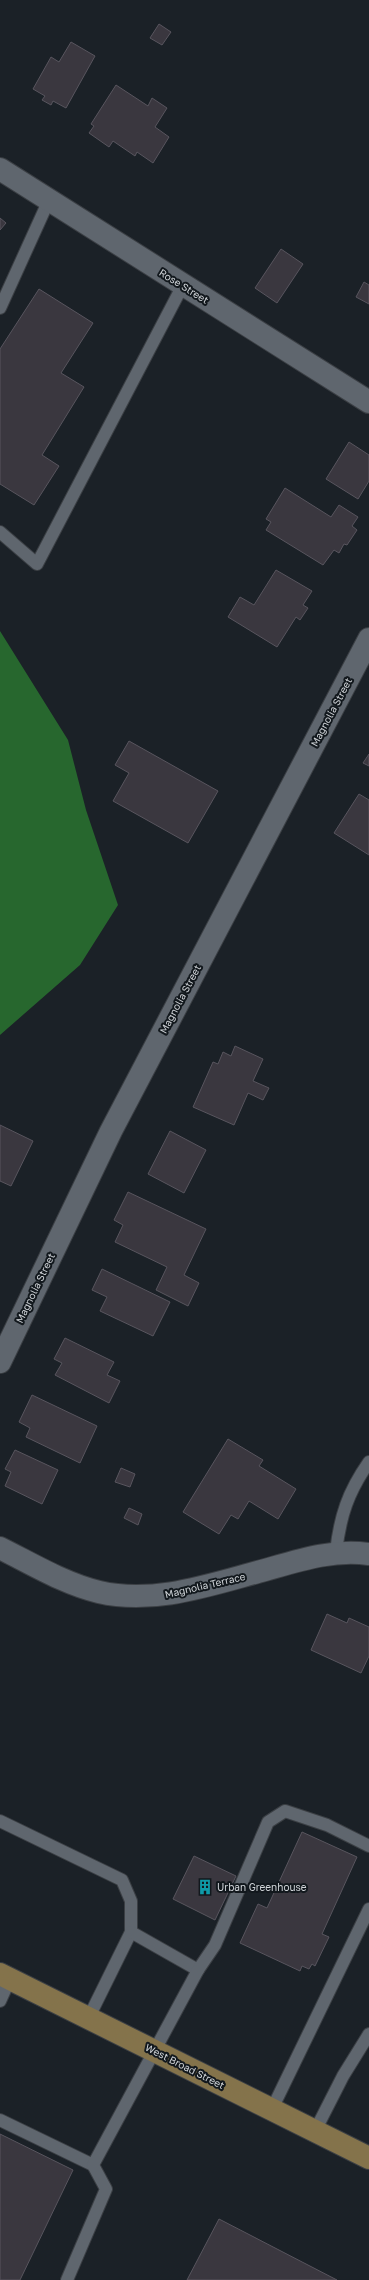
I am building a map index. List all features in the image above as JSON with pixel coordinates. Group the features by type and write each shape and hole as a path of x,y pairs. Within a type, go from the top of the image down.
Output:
{"main road":[{"name":"West Broad Street","path":"5,1976 369,2158"}],"street":[{"name":"Rose Street","path":"0,169 369,402"},
{"name":"Magnolia Street","path":"0,1362 110,1131 369,639"},
{"name":"Magnolia Terrace","path":"0,1548 70,1582 99,1592 127,1596 161,1595 195,1589 336,1552 369,1554"}],"lane":[{"path":"0,308 49,200"},
{"path":"0,532 37,564 183,285"},
{"path":"336,1552 339,1523 350,1494 369,1462"},
{"path":"93,2165 198,1970 215,1945 268,1822 285,1811 326,1825 369,1846"},
{"path":"0,1821 122,1880 131,1901 131,1932 89,2017"},
{"path":"272,2109 369,1909"},
{"path":"131,1932 198,1970"},
{"path":"0,2001 5,1976"},
{"path":"315,2131 343,2076 369,2034"},
{"path":"0,2120 93,2165 106,2189 68,2280"}],"green space":[{"path":"0,631 68,740 86,810 118,905 80,965 0,1035"}],"building":[{"path":"159,24 171,32 162,45 150,38"},
{"path":"71,42 95,56 66,108 53,101 51,105 42,100 45,96 33,89 51,57 59,62"},
{"path":"116,85 148,106 152,98 167,108 155,127 169,137 153,163 137,152 135,156 113,141 109,147 89,133 94,126 91,124"},
{"path":"0,218 6,223 0,230"},
{"path":"281,249 303,264 277,303 255,288"},
{"path":"364,282 369,285 369,304 356,297"},
{"path":"39,289 93,323 61,373 84,387 42,455 59,466 34,505 0,484 0,349"},
{"path":"349,442 369,455 369,481 358,499 326,479"},
{"path":"285,488 331,517 339,505 358,517 352,526 357,530 347,545 344,544 339,553 334,550 323,565 266,530 271,522 266,519"},
{"path":"276,570 312,591 303,605 308,608 300,620 296,617 277,647 228,617 240,597 254,605"},
{"path":"129,741 218,791 188,843 113,801 129,773 115,765"},
{"path":"369,754 369,766 363,763"},
{"path":"359,794 369,800 369,855 334,833"},
{"path":"235,1046 263,1059 253,1081 269,1088 263,1100 248,1093 234,1125 193,1107 213,1062 218,1064 223,1052 231,1056"},
{"path":"0,1125 33,1141 11,1186 0,1181"},
{"path":"170,1131 206,1150 184,1193 148,1174"},
{"path":"128,1192 206,1229 184,1275 199,1283 188,1306 156,1290 167,1267 115,1242 123,1225 114,1220"},
{"path":"102,1269 170,1302 153,1336 100,1311 107,1297 92,1290"},
{"path":"65,1338 114,1362 107,1375 120,1381 109,1403 55,1375 62,1363 54,1359"},
{"path":"32,1395 97,1426 80,1463 26,1437 30,1428 19,1422"},
{"path":"228,1439 263,1460 259,1466 296,1489 278,1519 249,1501 238,1519 231,1515 219,1534 183,1512"},
{"path":"15,1450 58,1470 42,1504 5,1486 11,1472 5,1469"},
{"path":"121,1468 135,1474 130,1487 115,1482"},
{"path":"129,1508 142,1514 138,1525 124,1518"},
{"path":"327,1614 347,1623 349,1618 369,1627 369,1656 361,1673 311,1650"},
{"path":"302,1832 357,1857 322,1934 329,1937 315,1966 312,1964 309,1969 302,1966 300,1971 240,1943 258,1904 267,1908"},
{"name":"Urban Greenhouse","path":"194,1856 236,1876 215,1920 173,1899"},
{"path":"0,2134 73,2170 20,2280 0,2280"},
{"path":"219,2219 277,2249 337,2280 187,2280"}],"place":[{"name":"Urban Greenhouse","path":"205,1887"}]}
